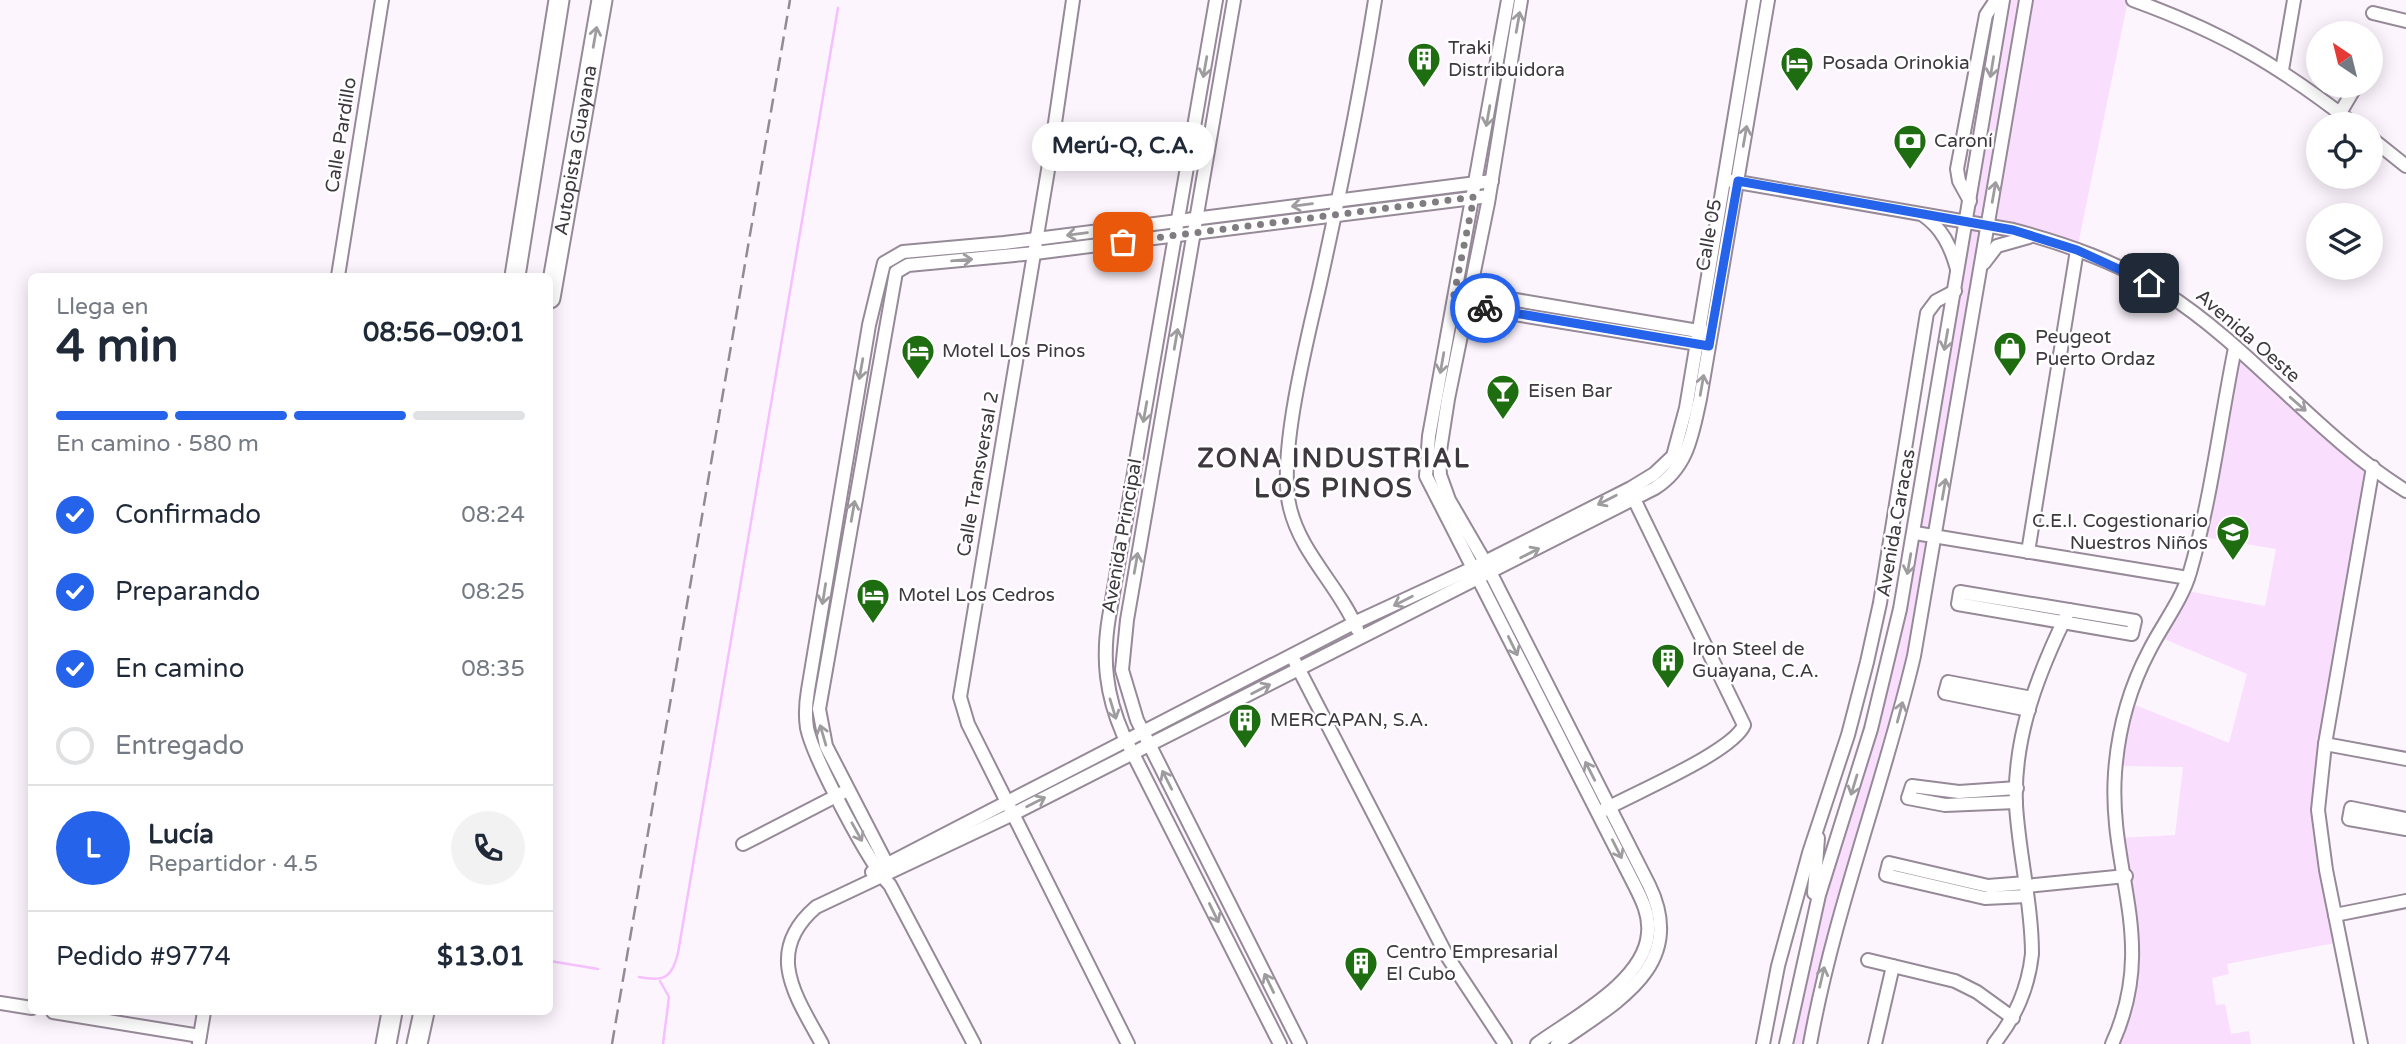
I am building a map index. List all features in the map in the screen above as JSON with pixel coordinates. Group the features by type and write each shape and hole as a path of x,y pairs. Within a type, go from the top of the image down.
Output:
{"highway":[{"name":"Autopista Guayana","path":"515,273 559,0"},
{"name":"Autopista Guayana","path":"553,281 602,0"},
{"path":"386,1044 391,1015"},
{"path":"417,1044 423,1015"}],"street":[{"name":"Calle Pardillo","path":"338,273 383,0"},
{"name":"Calle Transversal 2","path":"1073,0 1035,253 961,687 961,705 968,724 1128,1044"},
{"name":"Avenida Principal","path":"1216,0 1105,649 1105,669 1112,705 1126,740 1280,1044"},
{"name":"Avenida Principal","path":"1234,0 1123,649 1122,670 1131,706 1143,732 1300,1044"},
{"path":"1361,639 1297,530 1287,490 1306,342 1363,71 1375,0"},
{"path":"1433,476 1464,296 1474,197 1508,0"},
{"path":"1521,0 1492,181 1464,296 1452,304 1426,456 1433,476 1604,810 1641,898 1648,925 1645,950 1634,969 1601,1005 1557,1044"},
{"name":"Calle 05","path":"1670,469 1690,443 1724,179 1754,0"},
{"name":"Calle 05","path":"1704,339 1738,181 1768,0"},
{"path":"1970,201 1959,181 1957,169 1986,15 1996,0"},
{"name":"Avenida Caracas","path":"1786,1044 1811,933 1884,682 1915,533 2003,0"},
{"path":"1810,1044 1837,919 1907,686 1936,536 2026,0"},
{"path":"2133,0 2217,33 2282,70 2339,112"},
{"path":"2282,70 2294,0"},
{"path":"2373,13 2406,21"},
{"path":"2383,148 2406,166"},
{"path":"2392,155 2406,149"},
{"name":"Avenida Oeste","path":"1724,179 1988,225 2036,236 2132,272 2165,292 2235,348 2373,467 2406,491"},
{"path":"974,1044 886,873 810,738 834,534 880,271 890,257 903,252 1037,239 1492,181"},
{"path":"896,272 908,265 1194,234 1489,195"},
{"path":"1920,213 1932,221 1948,243 1958,275"},
{"path":"1982,266 1990,253 2008,241 2036,236"},
{"path":"2028,551 2077,250"},
{"path":"824,636 848,535 896,272 890,257"},
{"path":"1763,1044 1778,966 1848,735 1880,603 1927,313 1937,301 1955,290"},
{"path":"1464,296 1704,339"},
{"path":"869,325 884,327"},
{"path":"2112,1044 2124,1013 2132,978 2132,932 2115,791 2122,722 2138,672 2188,578 2235,348"},
{"path":"2361,1044 2318,823 2318,793 2373,467"},
{"path":"1010,808 1150,745 1361,639 1482,570 1553,534 1634,499 1670,469"},
{"path":"1553,534 1631,488 1670,469"},
{"path":"1604,810 1715,752 1736,737 1744,725 1634,499"},
{"path":"1915,533 2188,578"},
{"path":"834,534 848,535"},
{"path":"822,1044 788,976 790,942 802,921 817,906 1010,808 1126,740 1354,623 1482,570"},
{"path":"1960,592 2066,616 1958,604 1960,592"},
{"path":"1994,1044 2013,1018 2024,994 2030,966 2032,941 2016,802 2017,788 2030,704 2041,668 2066,616"},
{"path":"1105,649 1123,649"},
{"path":"1291,656 1447,956 1505,1044"},
{"path":"1105,669 1122,670"},
{"path":"1848,735 1862,721 1884,682"},
{"path":"1948,682 2030,704 1945,693 1948,682"},
{"path":"2325,744 2406,759"},
{"path":"2016,802 1945,805 1908,798 1912,786 1959,792 2017,788"},
{"path":"743,844 842,792"},
{"path":"2406,819 2351,808 2349,819 2406,829"},
{"path":"1811,933 1818,827"},
{"path":"2026,888 1988,886 1889,863 1886,875 1984,898 2026,888 2126,876"},
{"path":"2335,915 2406,901"},
{"path":"1868,960 1966,985 2013,1018"},
{"path":"1875,1044 1893,966"},
{"path":"0,1003 28,1007"},
{"path":"1537,1044 1601,1005"},
{"path":"1269,1023 1284,1014"},
{"path":"69,1015 200,1040 204,1015"}],"shaded area":[{"path":"2003,0 2128,0 2077,250 1989,225 1930,569 1810,1044 1786,1044 1791,1014 1887,667"},
{"path":"2235,348 2373,467 2318,793 2340,942 2227,964 2229,974 2212,978 2216,1005 2225,1004 2231,1034 2249,1031 2251,1044 2112,1044 2129,995 2120,838 2175,835 2183,767 2116,766 2128,702 2229,743 2247,674 2157,636 2182,590 2265,606 2276,549 2198,536"}],"waterway":[{"path":"639,977 655,979 666,976 673,968 678,953 838,8"},
{"path":"553,962 598,969"},
{"path":"660,981 669,997 663,1044"}],"railway":[{"path":"612,1044 790,0"}],"way so far":[{"path":"1123,242 1474,197 1452,304 1485,308"}],"place":[{"name":"Traki Distribuidora","path":"1424,89"},
{"name":"Posada Orinokia","path":"1797,93"},
{"name":"Caroní","path":"1910,171"},
{"name":"Merú-Q, C.A.","path":"1123,242"},
{"name":"Peugeot Puerto Ordaz","path":"2010,378"},
{"name":"Motel Los Pinos","path":"918,381"},
{"name":"Eisen Bar","path":"1503,421"},
{"name":"C.E.I. Cogestionario Nuestros Niños","path":"2233,562"},
{"name":"Motel Los Cedros","path":"873,625"},
{"name":"Iron Steel de Guayana, C.A.","path":"1668,690"},
{"name":"MERCAPAN, S.A.","path":"1245,750"},
{"name":"Centro Empresarial El Cubo","path":"1361,993"}],"district":[{"name":"ZONA INDUSTRIAL LOS PINOS","path":"1334,473"}],"route":[{"path":"1485,308 1709,346 1738,181 2013,230 2077,250 2132,272 2149,283"}]}
